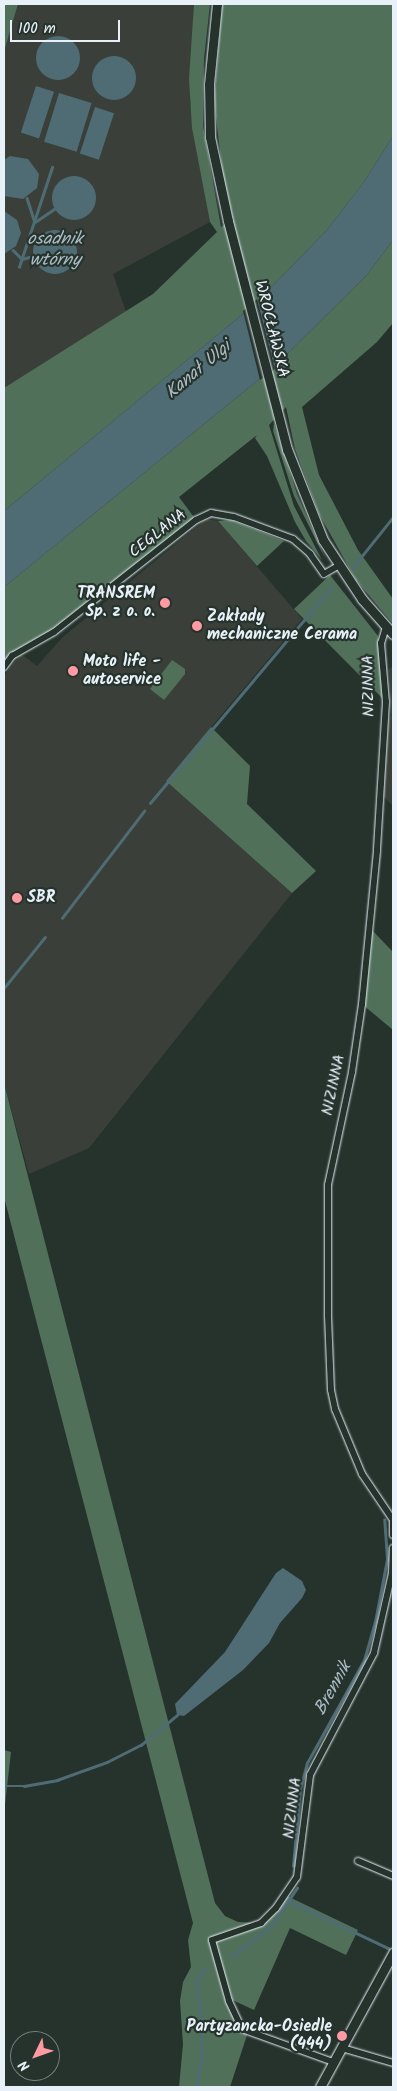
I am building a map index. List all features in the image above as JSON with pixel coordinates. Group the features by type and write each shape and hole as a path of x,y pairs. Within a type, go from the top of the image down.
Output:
{"main road":[{"name":"WROCŁAWSKA","path":"217,4 209,84 209,121 216,169 278,415 308,509 338,566 390,631"},
{"path":"320,2087 393,1953"}],"street":[{"name":"CEGLANA","path":"4,667 12,656 54,632 196,520 211,513 234,517 293,539 310,554 324,574 338,566"},
{"name":"NIZINNA","path":"390,631 381,643 386,702 378,843 362,1004 352,1070 328,1180 328,1316 331,1390 335,1409 358,1468 393,1520 393,1535"},
{"name":"NIZINNA","path":"333,2062 248,2032 239,2025 228,2001 212,1940 261,1923 276,1908 296,1877 310,1775 374,1653 392,1573 393,1548"},
{"path":"358,1860 393,1876"},
{"path":"342,2048 393,2063"}],"shaded area":[{"path":"18,4 194,4 190,101 210,222 113,274 126,312 4,388 4,52"},
{"path":"206,519 218,521 302,619 166,781 292,893 89,1148 29,1174 4,1083 4,676 21,654 37,666 63,637"},
{"path":"393,666 393,806 380,793 387,722 391,715 389,669"}],"green space":[{"path":"4,4 18,4 4,52"},
{"path":"194,4 210,4 204,59 203,126 221,227 233,219 223,177 214,100 222,4 393,4 393,136 364,182 327,230 255,304 4,511 4,388 153,294 217,232 210,222 192,128 189,79"},
{"path":"393,240 393,323 377,342 302,407 319,475 358,550 393,599 393,624 356,580 319,514 295,449 286,407 269,425 294,506 322,560 306,541 295,522 267,456 255,438 257,435 179,497 196,520 4,667 4,587 274,367 367,275"},
{"path":"274,423 297,494 326,560 294,496 273,431"},
{"path":"231,520 284,541 257,566 218,521"},
{"path":"330,575 378,636 386,702 294,609"},
{"path":"172,660 185,669 185,674 164,700 150,689"},
{"path":"211,727 250,766 247,804 316,871 292,893 166,781"},
{"path":"369,927 393,952 393,1030 362,1004"},
{"path":"4,1083 215,1903 225,1916 238,1922 261,1923 285,1895 358,1930 346,1955 290,1928 254,2010 228,1998 239,2025 248,2032 230,2087 179,2087 183,2044 180,2001 183,1982 191,1967 188,1940 193,1923 4,1197"},
{"path":"4,1750 11,1752 4,1813"}],"water":[{"path":"62,36 74,42 79,49 79,67 74,74 67,79 54,80 46,77 39,70 36,54 39,46 46,39"},
{"path":"118,56 130,62 135,69 135,87 130,94 123,99 110,100 102,97 95,90 92,74 95,66 102,59"},
{"path":"36,86 54,92 39,138 21,133"},
{"path":"59,93 92,103 77,152 44,142"},
{"path":"95,107 114,113 99,160 80,154"},
{"name":"Kanał Ulgi","path":"393,136 393,240 367,275 274,367 4,587 4,511 255,304 327,230 364,182"},
{"name":"osadnik wtórny","path":"10,156 28,159 39,174 37,188 23,199 4,196 4,160"},
{"name":"osadnik wtórny","path":"78,176 90,182 95,189 95,207 90,214 83,219 70,220 62,217 55,210 52,194 55,186 62,179"},
{"name":"osadnik wtórny","path":"4,211 17,220 21,233 16,246 4,254"},
{"name":"osadnik wtórny","path":"59,230 71,236 76,243 76,261 71,268 64,273 51,274 43,271 36,264 33,248 36,240 43,233"},
{"path":"283,1568 302,1581 306,1590 302,1598 280,1623 269,1643 243,1670 184,1716 177,1715 175,1704 225,1652 276,1573"}],"pier":[{"path":"257,299 275,369 260,380 243,311"}],"waterway":[{"path":"19,267 52,167"},
{"path":"27,198 34,220"},
{"path":"35,222 54,209"},
{"path":"13,250 22,259 33,256"},
{"path":"353,567 393,517"},
{"path":"150,803 332,587"},
{"path":"62,918 144,811"},
{"path":"4,988 45,937"},
{"name":"Brennik","path":"293,1866 300,1789 307,1763 364,1660 375,1622 387,1559 384,1520"},
{"path":"4,1786 24,1786 57,1780 107,1762 141,1745 177,1715"},
{"name":"Brennik","path":"232,1956 271,1926 297,1888"},
{"path":"289,1901 388,1948"},
{"name":"Brennik","path":"196,2087 202,2056 201,2019 196,1981 205,1969"}],"place":[{"name":"TRANSREM Sp. z o. o.","path":"165,603"},
{"name":"Zakłady mechaniczne Cerama","path":"197,626"},
{"name":"Moto life - autoservice","path":"73,671"},
{"name":"SBR","path":"17,898"},
{"name":"Partyzancka-Osiedle (444)","path":"342,2036"}]}
